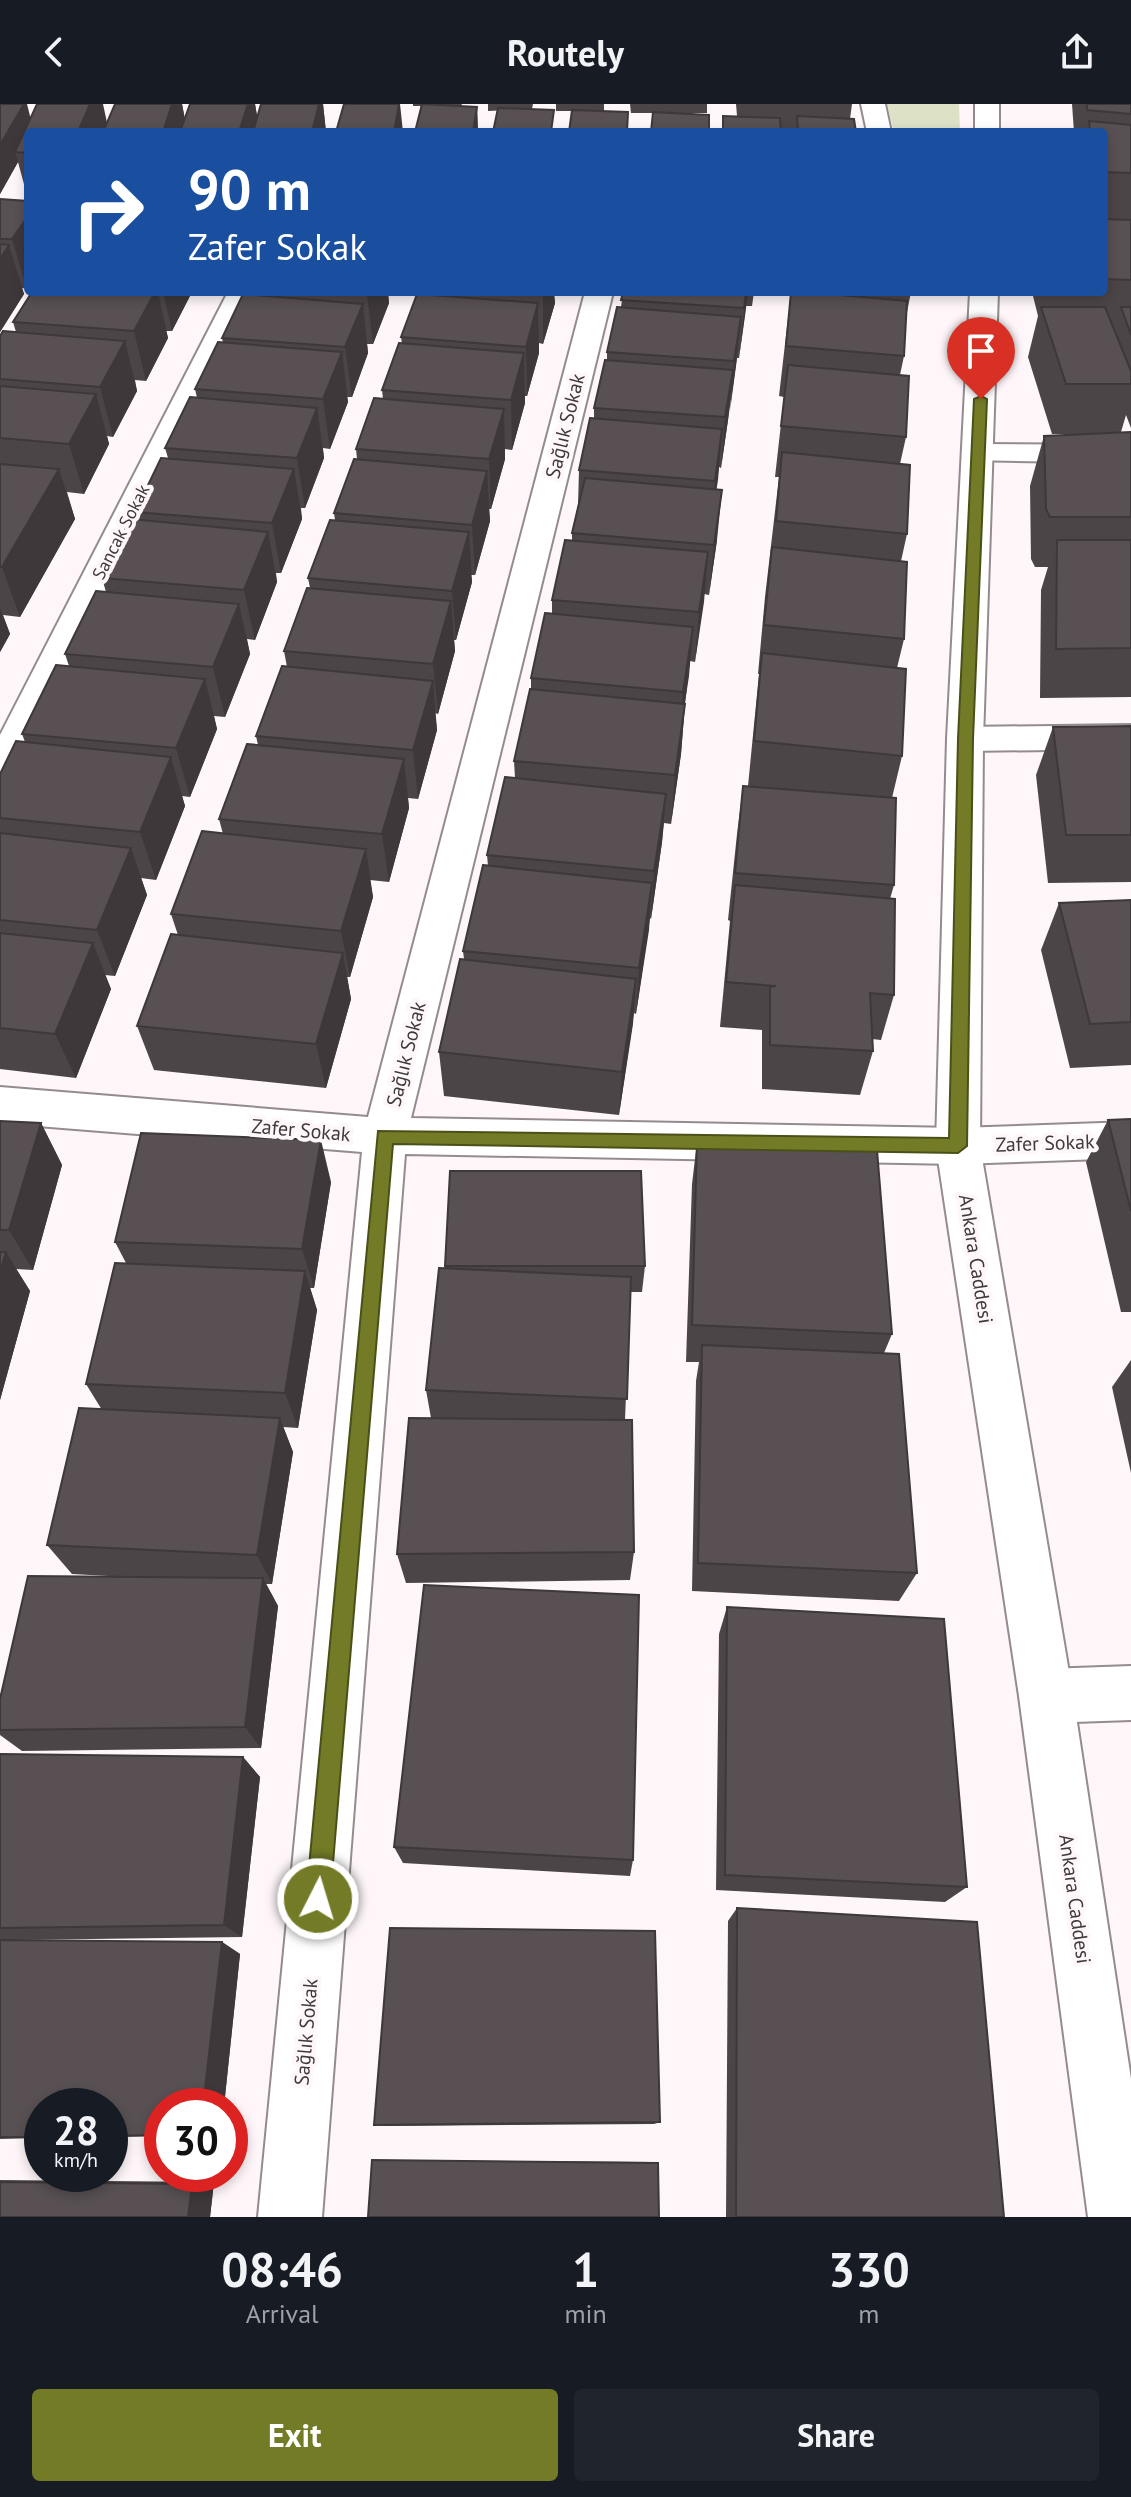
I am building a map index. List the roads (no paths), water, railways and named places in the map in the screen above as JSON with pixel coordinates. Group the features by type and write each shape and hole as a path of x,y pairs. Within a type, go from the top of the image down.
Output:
{"street":[{"path":"873,104 878,128"},
{"path":"987,104 987,128"},
{"name":"Sancak Sokak","path":"0,771 240,296"},
{"name":"Sağlık Sokak","path":"290,2217 385,1136 598,296"},
{"name":"Ankara Caddesi","path":"984,296 965,739 958,1146 1046,1696 1120,2217"},
{"path":"979,453 1131,454"},
{"path":"965,739 1131,737"},
{"name":"Zafer Sokak","path":"0,1105 385,1136 958,1146 1131,1140"},
{"path":"1046,1696 1131,1693"}]}
